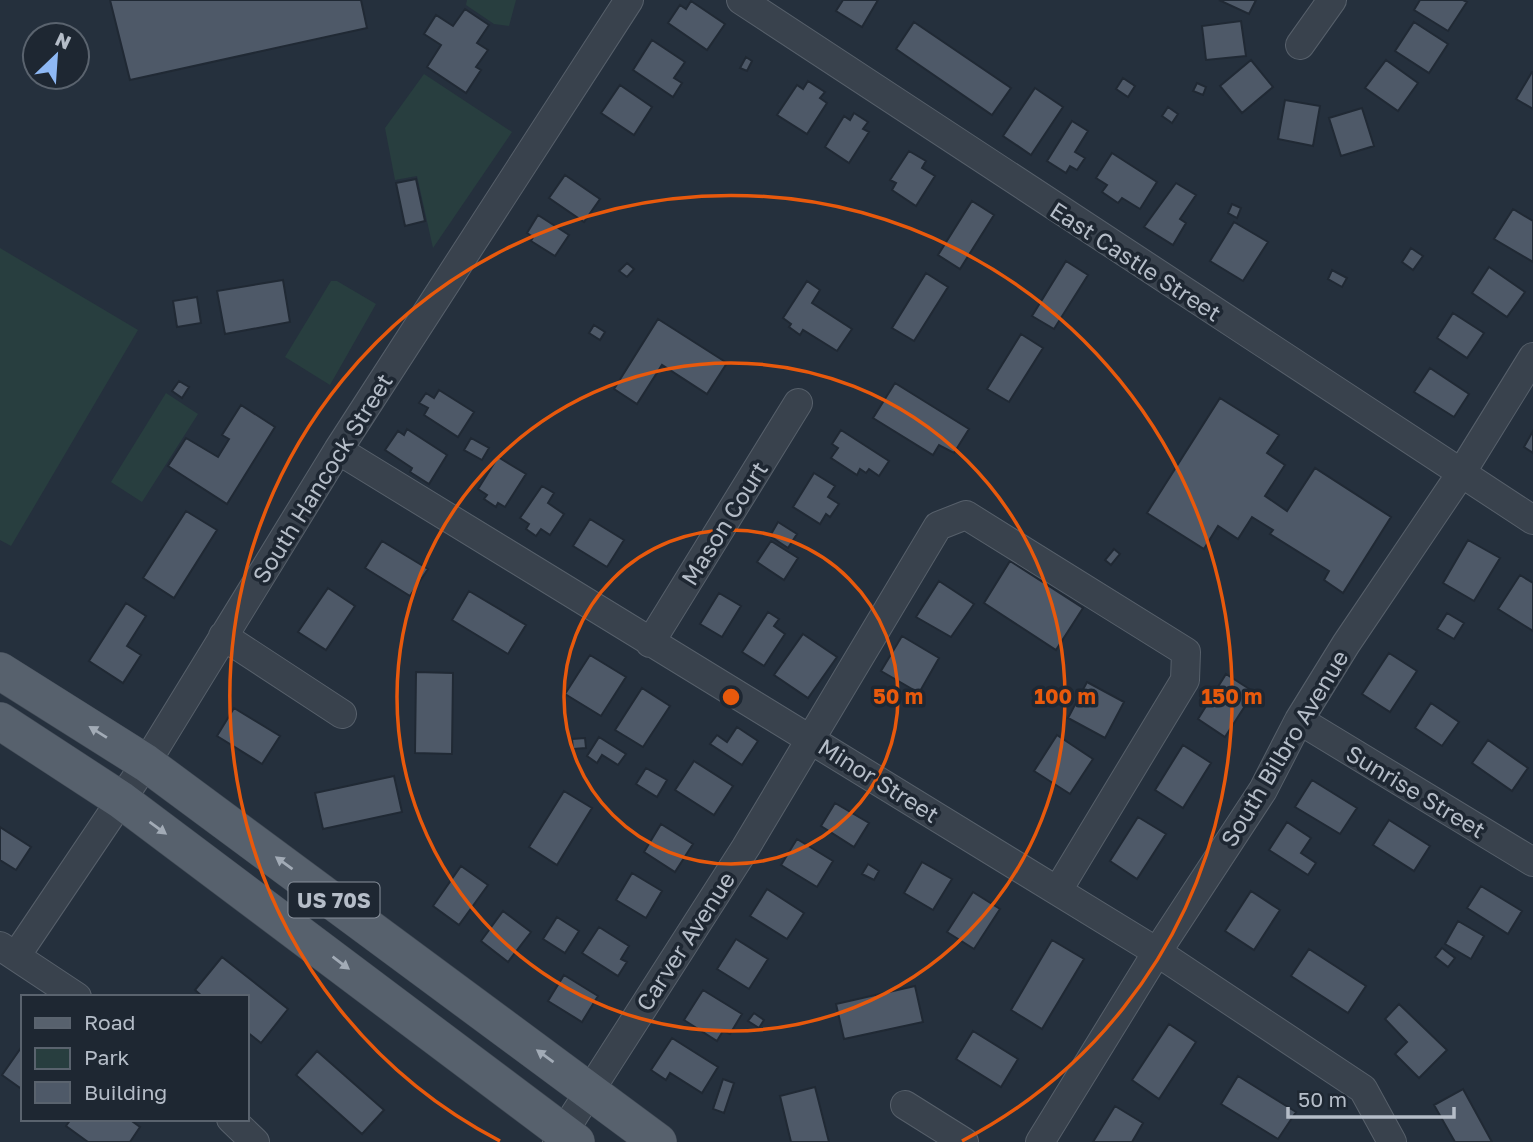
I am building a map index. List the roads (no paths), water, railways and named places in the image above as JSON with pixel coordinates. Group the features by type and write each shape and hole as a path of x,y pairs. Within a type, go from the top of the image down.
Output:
{"main road":[{"name":"US 70S","path":"0,671 146,762 589,1088 658,1142"},
{"name":"US 70S","path":"0,721 121,800 565,1139"}],"street":[{"name":"South Hancock Street","path":"8,951 121,800 146,762 338,450 629,0"},
{"name":"East Castle Street","path":"741,0 1460,475 1533,520"},
{"path":"1300,45 1332,0"},
{"name":"South Bilbro Avenue","path":"1040,1142 1157,952 1263,790 1299,720 1346,644 1460,475 1533,357"},
{"name":"Mason Court","path":"650,643 798,403"},
{"name":"Minor Street","path":"338,450 1157,952 1363,1089 1392,1142"},
{"name":"Carver Avenue","path":"565,1139 589,1088 746,847 938,526 965,515 1186,652 1185,680 1058,890"},
{"path":"223,636 342,714"},
{"name":"Sunrise Street","path":"1299,720 1533,862"},
{"path":"8,951 74,995"},
{"path":"905,1104 964,1142"},
{"path":"233,1121 255,1142"}]}
